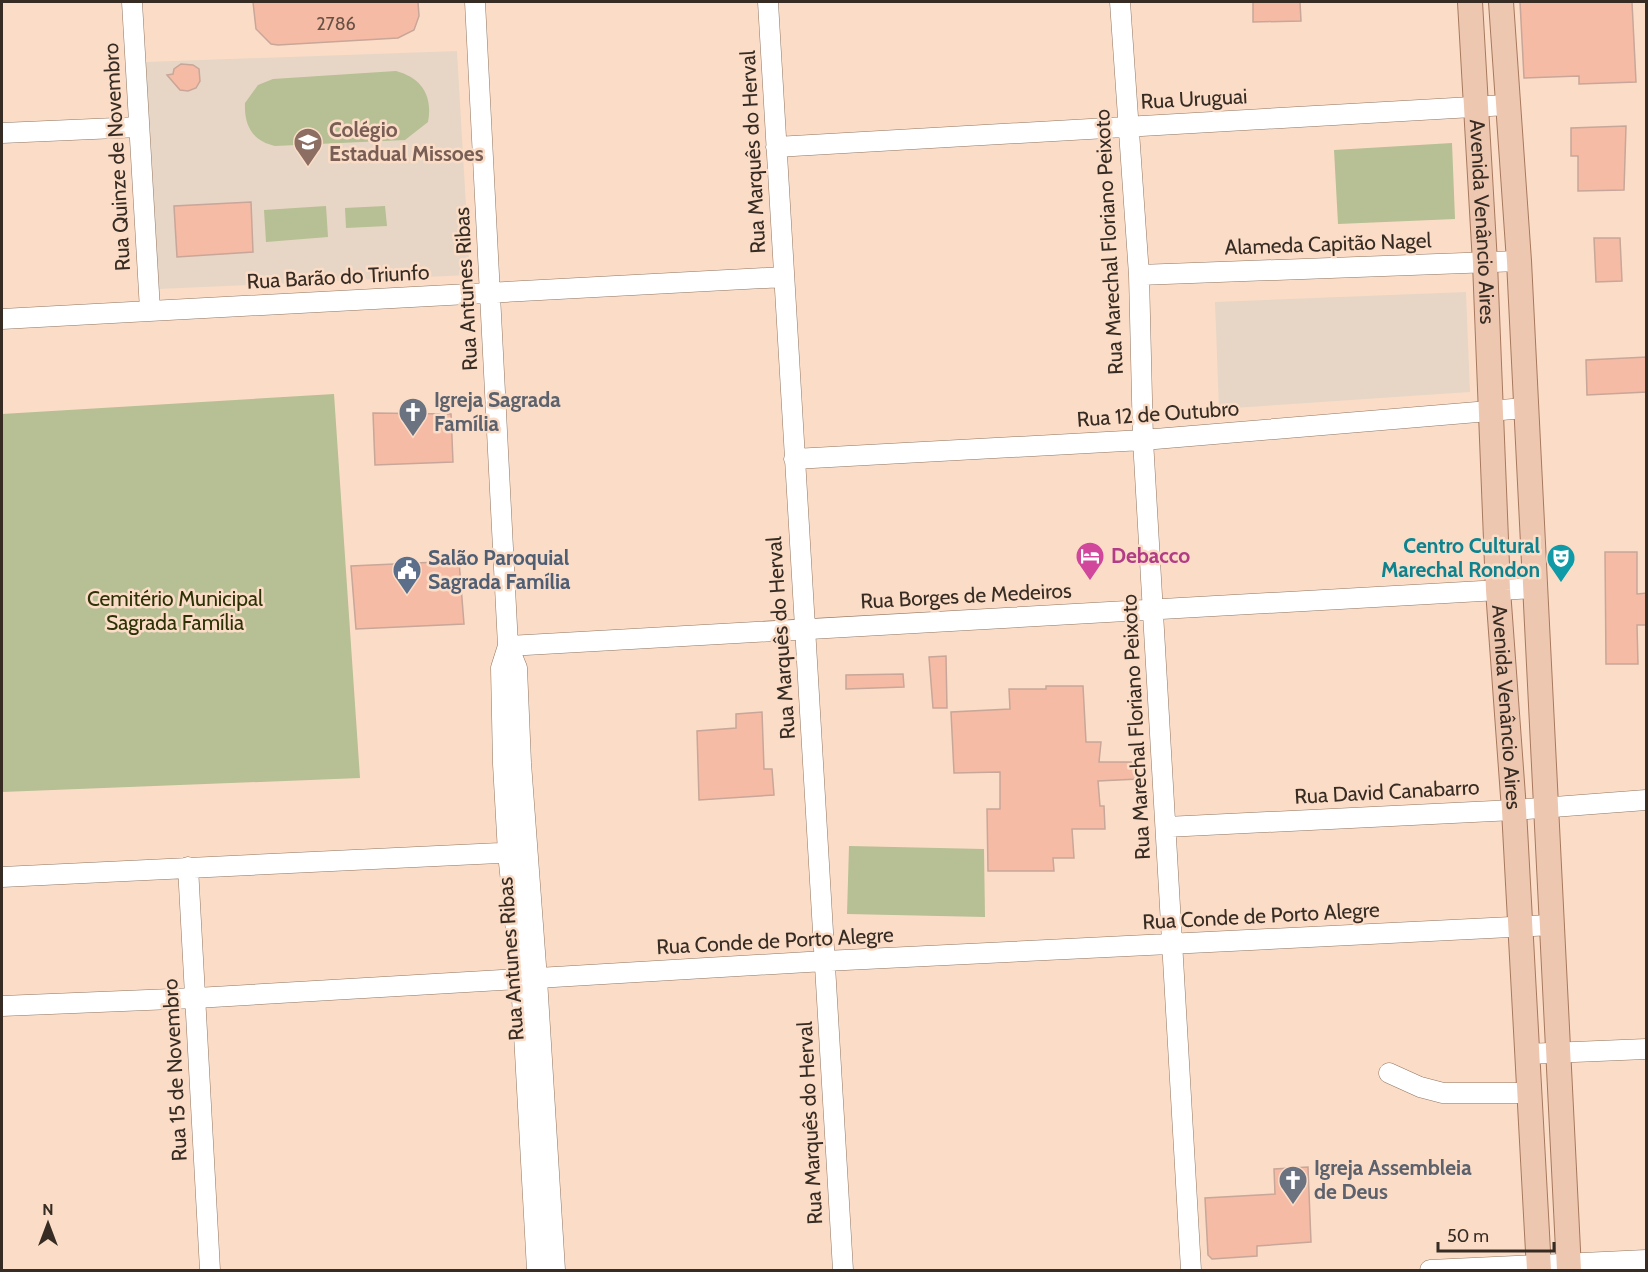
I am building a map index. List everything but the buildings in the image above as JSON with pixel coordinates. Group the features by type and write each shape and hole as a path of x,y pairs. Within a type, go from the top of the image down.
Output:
{"main road":[{"name":"Avenida Venâncio Aires","path":"1470,2 1485,263 1498,590 1514,810 1539,1268"},
{"name":"Avenida Venâncio Aires","path":"1501,2 1520,261 1525,408 1569,1267"},
{"path":"1507,721 1541,719"}],"street":[{"name":"Rua Quinze de Novembro","path":"132,2 150,310"},
{"name":"Rua Antunes Ribas","path":"475,2 508,646 501,668 512,764 537,1112 555,1270"},
{"name":"Rua Marquês do Herval","path":"768,2 843,1270"},
{"name":"Rua Marechal Floriano Peixoto","path":"1120,2 1139,275 1143,440 1191,1270"},
{"name":"Rua Uruguai","path":"776,147 1507,105"},
{"path":"2,134 139,127"},
{"name":"Alameda Capitão Nagel","path":"1139,275 1520,261"},
{"name":"Rua Barão do Triunfo","path":"2,319 784,277"},
{"name":"Rua 12 de Outubro","path":"794,459 1143,440 1525,408"},
{"name":"Rua Borges de Medeiros","path":"508,646 1534,588"},
{"name":"Rua David Canabarro","path":"1166,826 1514,810 1647,801"},
{"path":"2,877 517,852"},
{"name":"Rua 15 de Novembro","path":"188,867 210,1270"},
{"name":"Rua Conde de Porto Alegre","path":"2,1006 196,998 825,962 1552,925"},
{"path":"1526,1054 1647,1049"},
{"path":"1389,1073 1420,1087 1443,1093 1528,1093"},
{"name":"Rua Antunes Ribas","path":"537,1112 537,1270"},
{"path":"1430,1270 1569,1267 1647,1260"}],"shaded area":[{"name":"Colégio Estadual Missoes","path":"457,51 470,275 159,289 146,62"},
{"path":"1466,292 1470,392 1219,409 1215,302"}],"green space":[{"path":"396,71 419,83 424,89 429,104 428,122 405,140 275,146 260,140 248,125 245,103 258,85 273,79"},
{"path":"1452,143 1455,219 1338,224 1334,150"},
{"path":"326,206 328,237 266,242 264,210"},
{"path":"385,206 387,226 346,228 345,208"},
{"name":"Cemitério Municipal Sagrada Família","path":"334,394 360,778 2,792 2,414"},
{"path":"849,846 984,849 985,917 847,914"}],"place":[{"name":"Colégio Estadual Missoes","path":"308,168"},
{"name":"Igreja Sagrada Família","path":"413,438"},
{"name":"Debacco","path":"1090,582"},
{"name":"Centro Cultural Marechal Rondon","path":"1561,584"},
{"name":"Salão Paroquial Sagrada Família","path":"407,596"},
{"name":"Igreja Assembleia de Deus","path":"1293,1206"}]}
